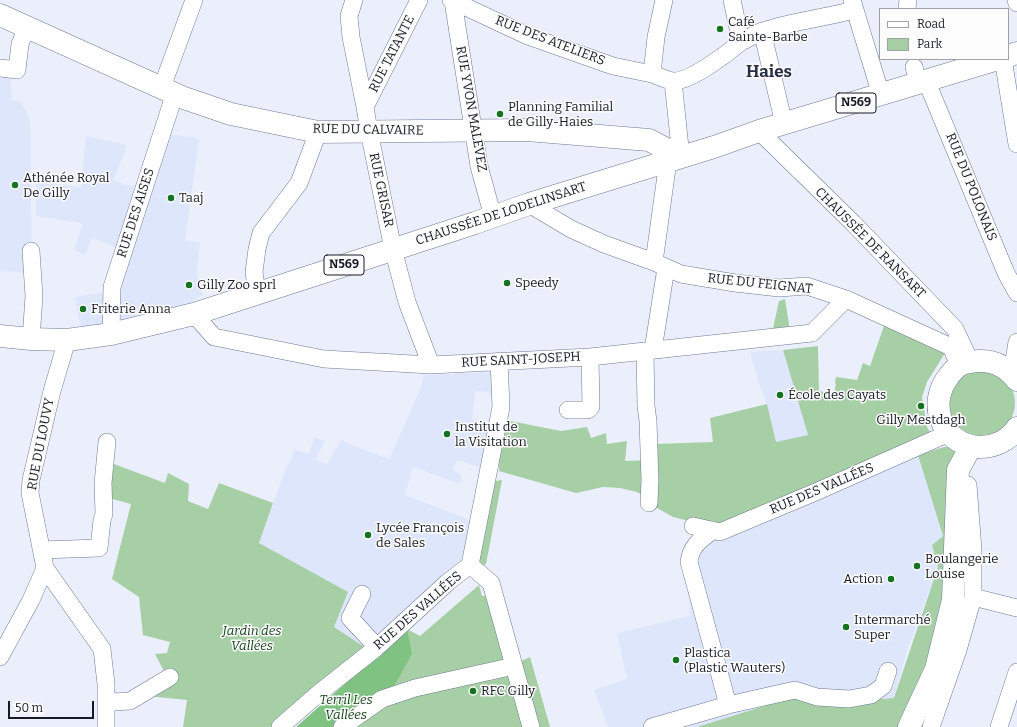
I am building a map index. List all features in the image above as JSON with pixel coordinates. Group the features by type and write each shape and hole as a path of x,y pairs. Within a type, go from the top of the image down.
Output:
{"main road":[{"name":"RUE DU CALVAIRE","path":"0,15 168,90 231,114 318,132 527,130 649,140 674,159"},
{"name":"CHAUSSÉE DE LODELINSART","path":"0,336 67,340 111,334 194,314 529,204 759,131 881,95 920,76 993,60"},
{"path":"1009,372 985,361 964,364 944,382 939,395 938,409 942,422 949,433 959,441 971,446 984,447 996,444 1008,438 1017,430"},
{"path":"909,727 936,669 953,600 958,470 971,446"}],"street":[{"name":"RUE DES AISES","path":"111,334 112,287 194,0"},
{"name":"RUE GRISAR","path":"354,0 349,16 369,131 407,302 431,365"},
{"name":"RUE TATANTE","path":"365,107 419,0"},
{"path":"652,74 656,37 664,0"},
{"name":"RUE DES ATELIERS","path":"452,1 528,36 613,66 652,74 673,81"},
{"name":"RUE YVON MALEVEZ","path":"452,1 472,131 479,166 493,217"},
{"path":"732,3 741,42"},
{"path":"649,503 650,480 646,406 649,350 674,159 673,81 688,78 729,52 741,42 762,31 824,18 853,5 881,95"},
{"path":"0,68 17,70 20,44 28,27"},
{"path":"762,31 784,124"},
{"path":"1003,60 1017,144"},
{"name":"RUE DU POLONAIS","path":"920,76 1006,273 1017,293"},
{"name":"CHAUSSÉE DE RANSART","path":"759,131 853,224 955,329 964,364"},
{"path":"257,294 254,272 256,249 262,233 299,183 318,132"},
{"name":"RUE DU FEIGNAT","path":"529,204 571,229 604,244 681,274 735,283 779,288 807,286 846,299 951,347 964,364"},
{"path":"31,339 34,296 32,251"},
{"name":"RUE SAINT-JOSEPH","path":"194,314 214,337 324,359 431,365 590,357 812,333 846,299"},
{"name":"RUE DU LOUVY","path":"45,568 30,493 31,480 52,391 67,340"},
{"path":"1009,372 1017,345"},
{"path":"568,410 588,410 591,407 590,357"},
{"name":"RUE DES VALLÉES","path":"280,727 319,693 377,647 448,582 470,565 501,407 499,362"},
{"name":"RUE DES VALLÉES","path":"693,526 720,532 829,487 949,433"},
{"path":"42,550 99,554 102,520 104,514 102,483 107,442"},
{"path":"931,727 958,650 973,597 973,550 968,485"},
{"path":"713,530 696,544 690,553 689,562 728,705"},
{"path":"470,565 491,583 532,727"},
{"path":"0,657 45,568 102,649 106,684 106,727"},
{"path":"362,594 350,618 377,647"},
{"path":"973,597 1017,608"},
{"path":"342,727 382,699 415,688 514,666"},
{"path":"652,727 728,705 795,690 817,697 849,699 871,695 882,686 888,671"},
{"path":"999,727 1017,672"},
{"path":"106,698 115,702 130,701 170,677"}],"shaded area":[{"name":"Athénée Royal De Gilly","path":"0,74 10,74 12,100 21,102 30,119 32,273 0,271"},
{"path":"170,134 199,139 185,241 200,242 197,273 203,295 172,313 83,331 79,320 75,297 105,292"},
{"path":"86,136 127,145 113,181 136,187 120,234 119,248 92,238 85,255 74,250 83,223 36,216 36,181 81,188"},
{"name":"École des Cayats","path":"783,350 808,435 776,442 767,404 750,352"},
{"name":"Lycée François de Sales","path":"496,372 497,393 475,391 472,419 496,423 484,469 457,460 453,471 461,474 460,484 413,467 405,495 465,518 477,526 466,561 366,648 334,627 259,543 285,471 295,450 309,454 315,437 325,441 315,460 327,464 342,439 346,443 389,459 420,390 424,375"},
{"path":"918,455 943,536 932,545 938,567 906,654 894,698 816,704 793,697 697,727 608,727 594,690 627,679 617,633 690,616 686,562 694,537"}],"green space":[{"path":"785,299 790,331 772,333 779,301"},
{"path":"885,323 945,353 927,382 922,397 927,427 933,437 724,530 673,517 657,508 653,497 650,499 637,492 620,488 603,487 576,493 499,471 500,419 561,431 587,427 591,438 606,433 607,444 627,441 625,461 650,460 655,444 713,442 710,418 767,404 776,442 808,435 783,350 818,346 819,391 834,394 836,377 857,380 863,363 870,366"},
{"path":"982,370 995,373 1005,380 1012,390 1015,403 1012,416 1005,426 995,433 982,436 969,433 959,426 952,416 949,403 952,390 959,380 969,373"},
{"path":"944,447 958,447 950,584 909,727 697,727 793,697 816,704 894,698 938,567 932,545 943,536 918,455"},
{"name":"Jardin des Vallées","path":"114,464 165,483 168,473 189,484 188,501 208,509 219,483 273,503 259,543 348,592 334,627 366,648 276,727 183,727 187,700 146,696 166,675 155,654 167,653 170,642 143,635 139,597 112,579 131,504 109,498"},
{"path":"502,480 486,564 483,565 476,559 495,481"},
{"path":"479,585 482,596 494,594 519,662 530,657 550,727 353,727 407,629 420,636"},
{"name":"Terril Les Vallées","path":"407,629 412,654 393,688 353,727 296,727"}],"place":[{"name":"Café Sainte-Barbe","path":"720,29"},
{"name":"Planning Familial de Gilly-Haies","path":"500,114"},
{"name":"Athénée Royal De Gilly","path":"15,185"},
{"name":"Taaj","path":"171,198"},
{"name":"Speedy","path":"507,283"},
{"name":"Gilly Zoo sprl","path":"189,285"},
{"name":"Friterie Anna","path":"83,309"},
{"name":"École des Cayats","path":"780,395"},
{"name":"Gilly Mestdagh","path":"921,406"},
{"name":"Institut de la Visitation","path":"447,434"},
{"name":"Lycée François de Sales","path":"368,535"},
{"name":"Boulangerie Louise","path":"917,566"},
{"name":"Action","path":"891,579"},
{"name":"Intermarché Super","path":"846,627"},
{"name":"Plastica (Plastic Wauters)","path":"676,660"},
{"name":"RFC Gilly","path":"473,691"}],"district":[{"name":"Haies","path":"769,72"}]}
